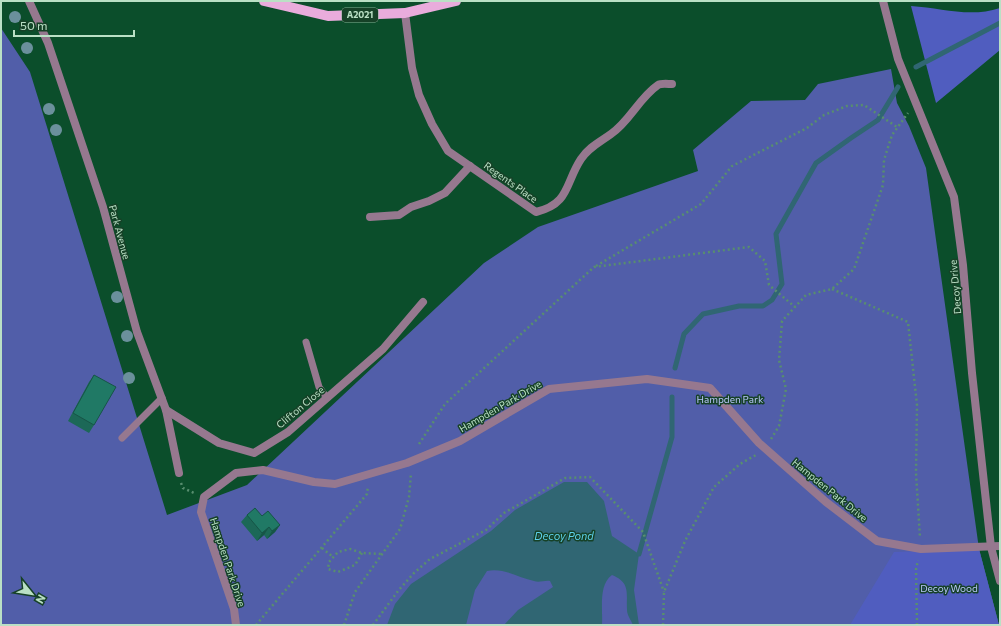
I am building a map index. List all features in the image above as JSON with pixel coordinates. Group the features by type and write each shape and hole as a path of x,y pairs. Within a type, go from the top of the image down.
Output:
{"main road":[{"name":"A2021","path":"264,1 328,16 405,13 456,1"}],"street":[{"name":"Park Avenue","path":"29,1 48,43 103,207 137,332 166,410 179,473"},
{"name":"Decoy Drive","path":"884,1 898,59 954,197 963,265 972,373 991,547 1000,581"},
{"name":"Regents Place","path":"405,13 412,68 419,95 432,124 448,151 536,212 548,209 560,201 581,159 594,144 612,134 630,117 642,99 659,84 672,84"},
{"name":"Regents Place","path":"370,217 399,215 411,206 428,202 445,194 470,166"},
{"name":"Clifton Close","path":"166,410 218,443 254,453 288,432 383,349 423,302"},
{"name":"Hampden Park Drive","path":"236,625 234,609 201,512 204,497 236,473 263,470 314,482 335,484 407,463 460,441 548,389 647,379 710,388 766,449 826,502 878,540 920,548 1000,546"}],"lane":[{"path":"306,342 319,387 327,398"},
{"path":"122,438 162,398"}],"path":[{"path":"664,592 685,541 714,487 740,464 766,449 779,426 786,390 779,360 782,321 806,295 832,289 854,269 883,185 884,160 892,134 916,104"},
{"path":"344,625 356,592 400,529 409,497 412,476 407,463 445,404 594,267 701,204 732,166 807,128 824,115 847,106 864,105 897,127"},
{"path":"594,267 749,247 765,261 769,285 795,306"},
{"path":"832,289 908,322 918,405 916,473 920,548 916,569 917,625"},
{"path":"179,473 183,488 204,497"},
{"path":"373,625 398,591 414,573 430,559 486,530 504,513 565,478 590,477 643,532 664,592 663,625"},
{"path":"256,625 367,494"},
{"path":"322,548 333,557"},
{"path":"362,553 355,565 338,572 328,569 329,562 338,552 350,549 362,553 383,554"}],"green space":[{"path":"911,6 956,12 989,11 1000,8 1000,50 936,103"},
{"name":"Hampden Park","path":"1,28 30,72 167,515 247,485 484,263 538,227 698,171 693,150 751,101 805,100 818,84 891,69 897,103 909,126 926,168 979,549 999,625 1,625"},
{"name":"Decoy Wood","path":"979,549 999,625 850,625 894,552"}],"water":[{"name":"Decoy Pond","path":"564,482 587,482 604,501 612,536 639,554 634,590 639,625 633,625 628,614 625,585 622,581 612,575 608,579 603,591 602,625 504,625 518,610 553,587 550,581 536,582 499,570 493,570 487,571 475,590 466,625 387,625 395,604 411,584 491,531 515,510"}],"building":[{"path":"94,375 116,387 94,425 73,413"},
{"path":"255,508 262,516 268,511 280,525 272,531 269,527 262,533 247,515"}],"waterway":[{"path":"916,67 1000,23"},
{"path":"675,368 684,334 703,314 739,306 763,306 772,300 782,284 776,234 816,163 878,120 898,87"},
{"path":"639,554 672,437 672,397"}]}
